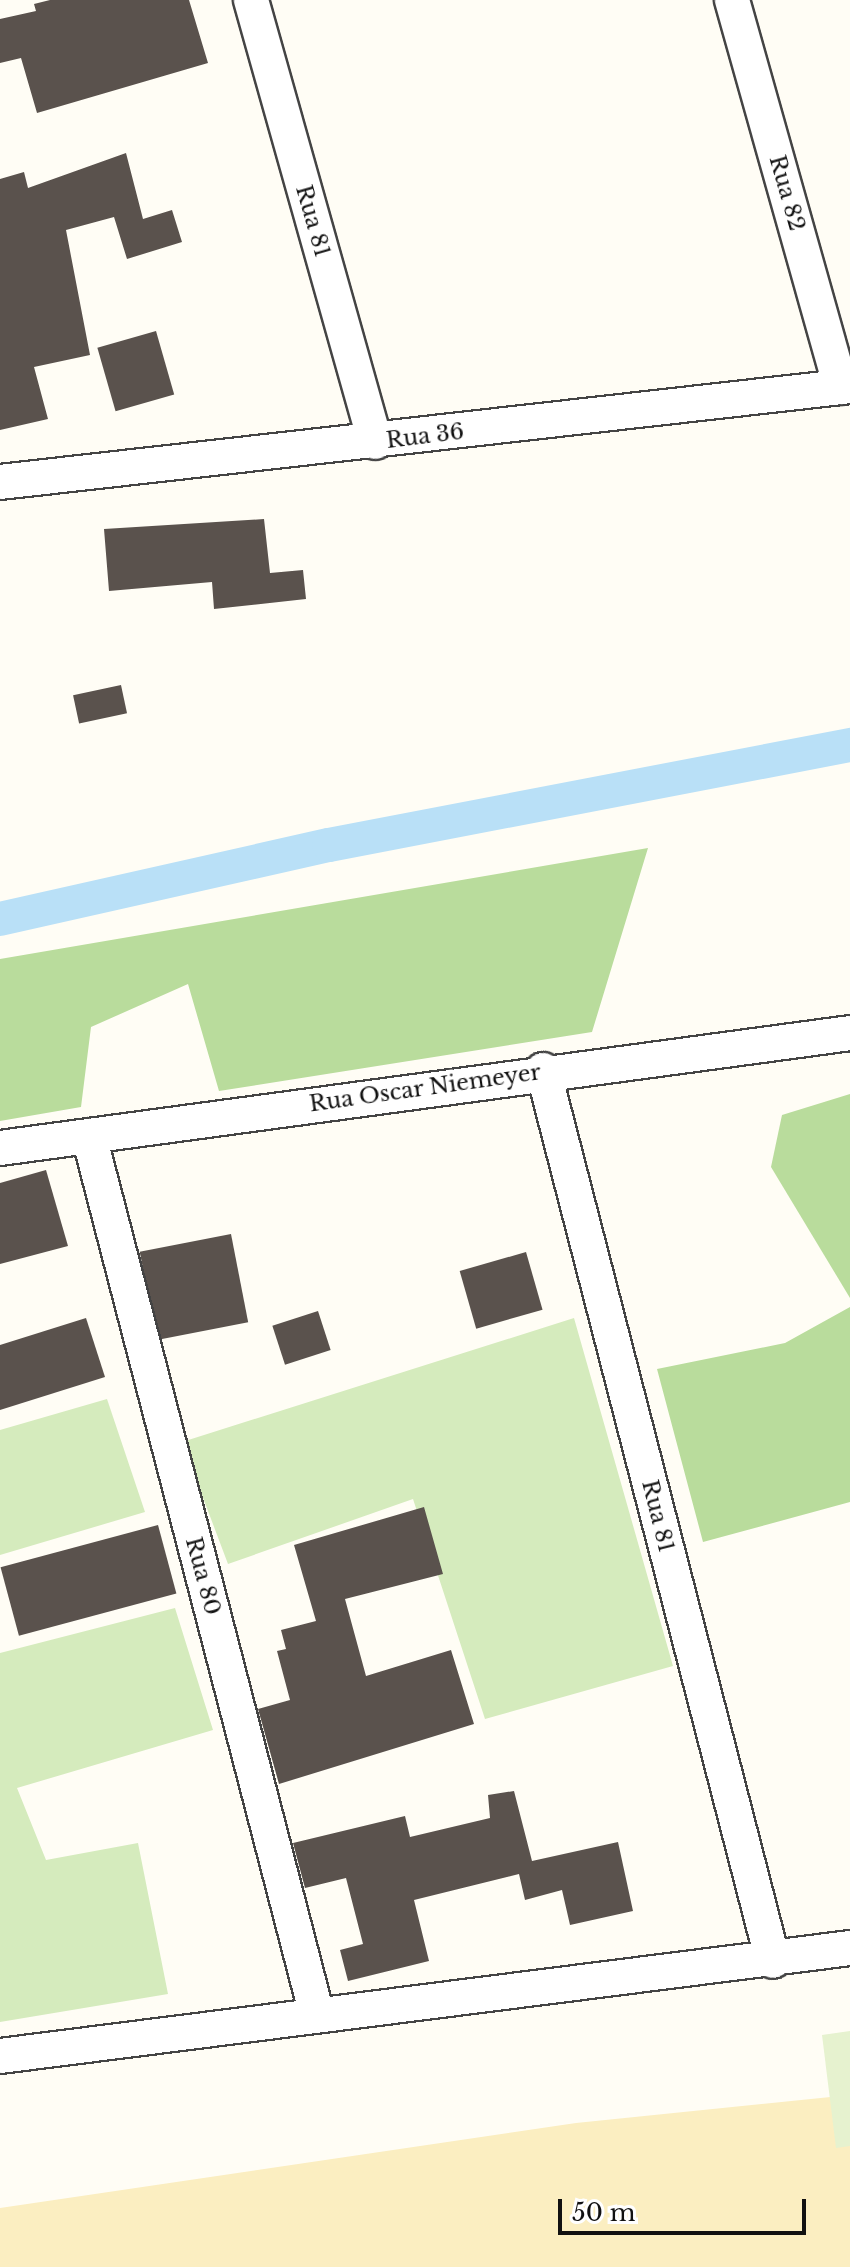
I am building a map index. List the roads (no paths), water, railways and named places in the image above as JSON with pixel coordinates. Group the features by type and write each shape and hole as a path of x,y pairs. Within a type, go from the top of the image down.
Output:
{"street":[{"name":"Rua 81","path":"251,0 375,442"},
{"name":"Rua 82","path":"732,0 846,386"},
{"name":"Rua 36","path":"0,482 375,442 846,386"},
{"name":"Rua Oscar Niemeyer","path":"0,1148 543,1070 850,1033"},
{"name":"Rua 81","path":"543,1070 773,1961"},
{"name":"Rua 80","path":"89,1136 317,2015"},
{"path":"0,2056 773,1961 850,1948"}],"waterway":[{"path":"0,919 329,845 850,745"}]}
